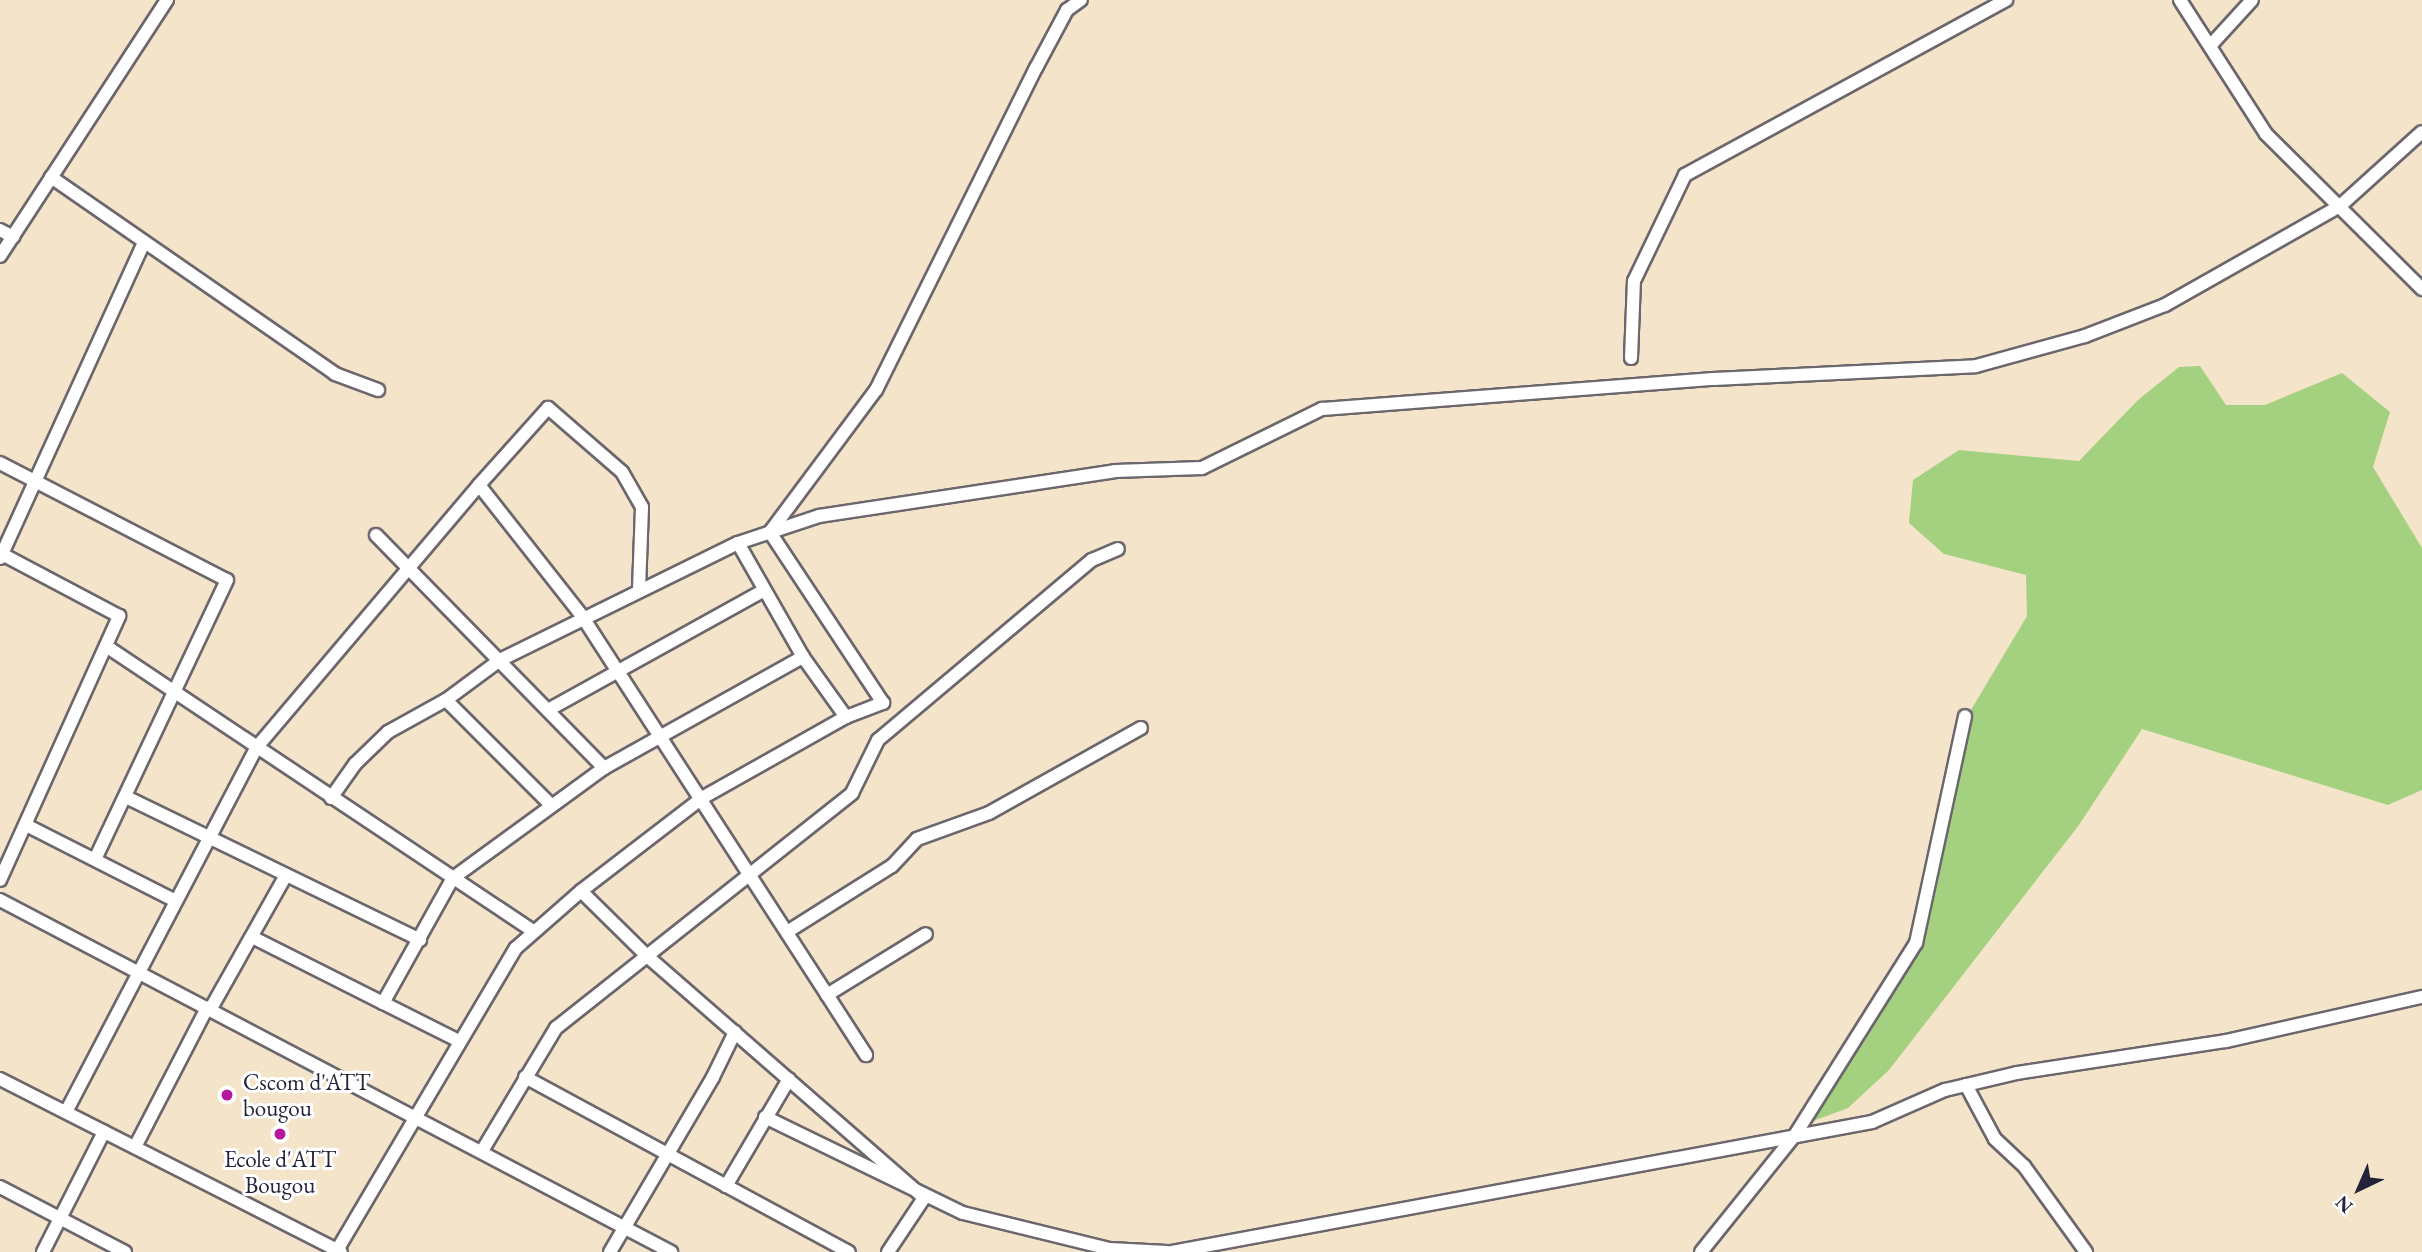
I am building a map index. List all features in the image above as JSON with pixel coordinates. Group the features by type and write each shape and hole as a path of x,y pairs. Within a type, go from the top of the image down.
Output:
{"street":[{"path":"0,256 167,0"},
{"path":"769,533 876,390 1042,56 1067,10 1081,0"},
{"path":"1631,358 1634,281 1685,175 2006,0"},
{"path":"2179,0 2266,134 2422,289"},
{"path":"2210,46 2252,0"},
{"path":"331,798 355,764 388,732 446,700 500,660 582,616 738,542 819,516 1102,473 1202,468 1322,409 1714,379 1976,366 2085,336 2165,305 2340,206 2422,132"},
{"path":"51,177 335,374 378,390"},
{"path":"0,229 13,237"},
{"path":"0,880 4,862 26,825 119,616 1,555 144,242"},
{"path":"66,1112 136,971 256,748 479,485 548,408 622,472 642,507 639,589"},
{"path":"0,463 227,580 96,857"},
{"path":"479,485 582,616 866,1055"},
{"path":"0,1079 338,1251 516,948 580,891 702,798 846,717 883,703 769,533"},
{"path":"376,535 604,768"},
{"path":"738,542 763,591 803,657 846,717"},
{"path":"482,1152 556,1028 852,793 878,740 1092,560 1118,549"},
{"path":"548,710 763,591"},
{"path":"106,646 533,931"},
{"path":"383,1003 453,878 550,804 604,768 803,657"},
{"path":"446,700 550,804"},
{"path":"1701,1252 1795,1135 1916,943 1965,716"},
{"path":"787,933 892,866 917,839 989,813 1141,728"},
{"path":"126,797 420,940"},
{"path":"26,825 96,857 174,900"},
{"path":"135,1147 208,1009 286,874"},
{"path":"580,891 647,956 923,1198"},
{"path":"0,900 671,1252"},
{"path":"827,995 926,934"},
{"path":"252,937 459,1041"},
{"path":"765,1117 923,1198 995,1222 1111,1249 1170,1252 1872,1122 1966,1085 2226,1041 2422,997"},
{"path":"610,1252 735,1032"},
{"path":"525,1077 849,1252"},
{"path":"726,1186 789,1079"},
{"path":"1966,1085 1994,1139 2024,1166 2086,1252"},
{"path":"43,1252 104,1132"},
{"path":"0,1187 125,1252"},
{"path":"888,1252 923,1198"}],"green space":[{"path":"2200,366 2226,405 2265,405 2342,373 2390,412 2373,467 2422,548 2422,790 2388,805 2142,729 2079,825 1889,1070 1848,1108 1813,1121 1921,949 1971,710 2027,616 2026,575 1944,554 1909,523 1913,480 1959,450 2079,461 2138,400 2179,367"}],"place":[{"name":"Cscom d'ATT bougou","path":"227,1095"},
{"name":"Ecole d'ATT Bougou","path":"280,1134"}]}
